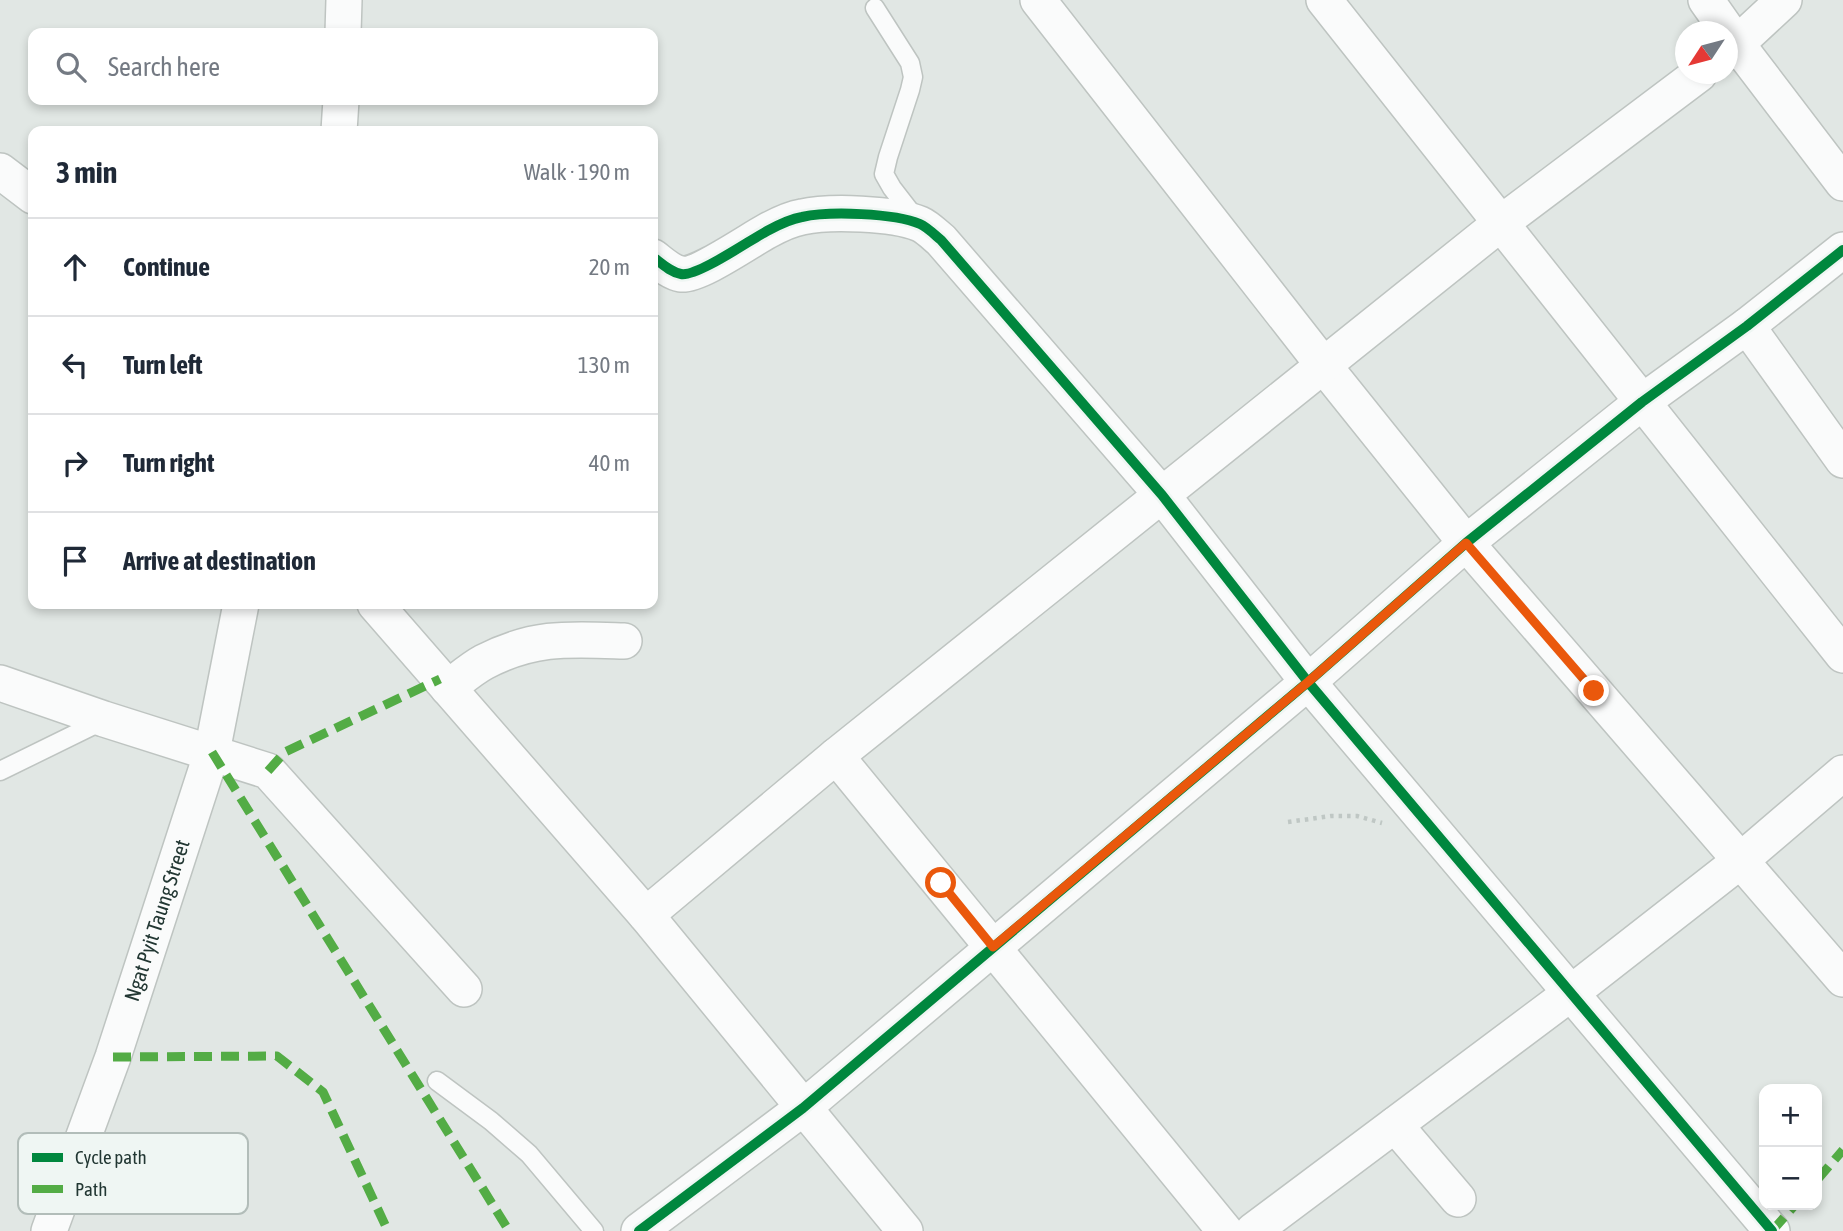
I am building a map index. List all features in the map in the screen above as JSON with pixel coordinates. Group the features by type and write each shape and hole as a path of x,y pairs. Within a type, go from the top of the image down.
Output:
{"street":[{"path":"343,28 344,0"},
{"path":"1038,0 1466,543 1843,979"},
{"path":"1324,0 1843,655"},
{"path":"1706,0 1717,21"},
{"path":"1738,42 1784,0"},
{"path":"1738,55 1843,183"},
{"path":"646,915 836,756 1501,223 1686,84"},
{"path":"339,126 341,105"},
{"path":"0,171 28,192"},
{"path":"658,261 682,275 701,269 769,229 803,217 860,214 889,217 921,224 941,240 1162,495 1308,682 1772,1231"},
{"path":"639,1231 803,1108 1308,682 1466,543 1642,402 1747,326 1843,250"},
{"path":"1747,326 1843,460"},
{"name":"Ngat Pyit Taung Street","path":"85,1133 113,1057 212,752 240,609"},
{"path":"379,609 646,915 905,1231"},
{"path":"448,688 482,663 534,642 567,639 624,641"},
{"path":"0,683 268,771 464,989"},
{"path":"836,756 1224,1231"},
{"path":"1253,1231 1572,993 1740,861 1843,773"},
{"path":"1395,1125 1458,1199"},
{"name":"Ngat Pyit Taung Street","path":"49,1231 55,1214"}],"lane":[{"path":"875,8 910,63 913,76 884,174 921,224"},
{"path":"0,771 104,719"},
{"path":"437,1081 491,1121 529,1154 594,1231"}],"path":[{"path":"1288,822 1331,816 1357,816 1394,827"}],"marked path":[{"path":"268,771 285,752 440,679"},
{"path":"212,752 509,1231"},
{"path":"113,1057 277,1056 323,1092 388,1231"},
{"path":"1822,1174 1843,1150"},
{"path":"1772,1231 1791,1210"}],"cycle path":[{"path":"658,261 673,271 689,273 711,264 784,223 814,215 861,214 894,217 923,225 941,240 1162,495 1308,682 1772,1231"},
{"path":"639,1231 803,1108 1308,682 1466,543 1642,402 1747,326 1843,250"}],"route":[{"path":"941,883 993,947 1308,682 1466,543 1594,691"}]}
